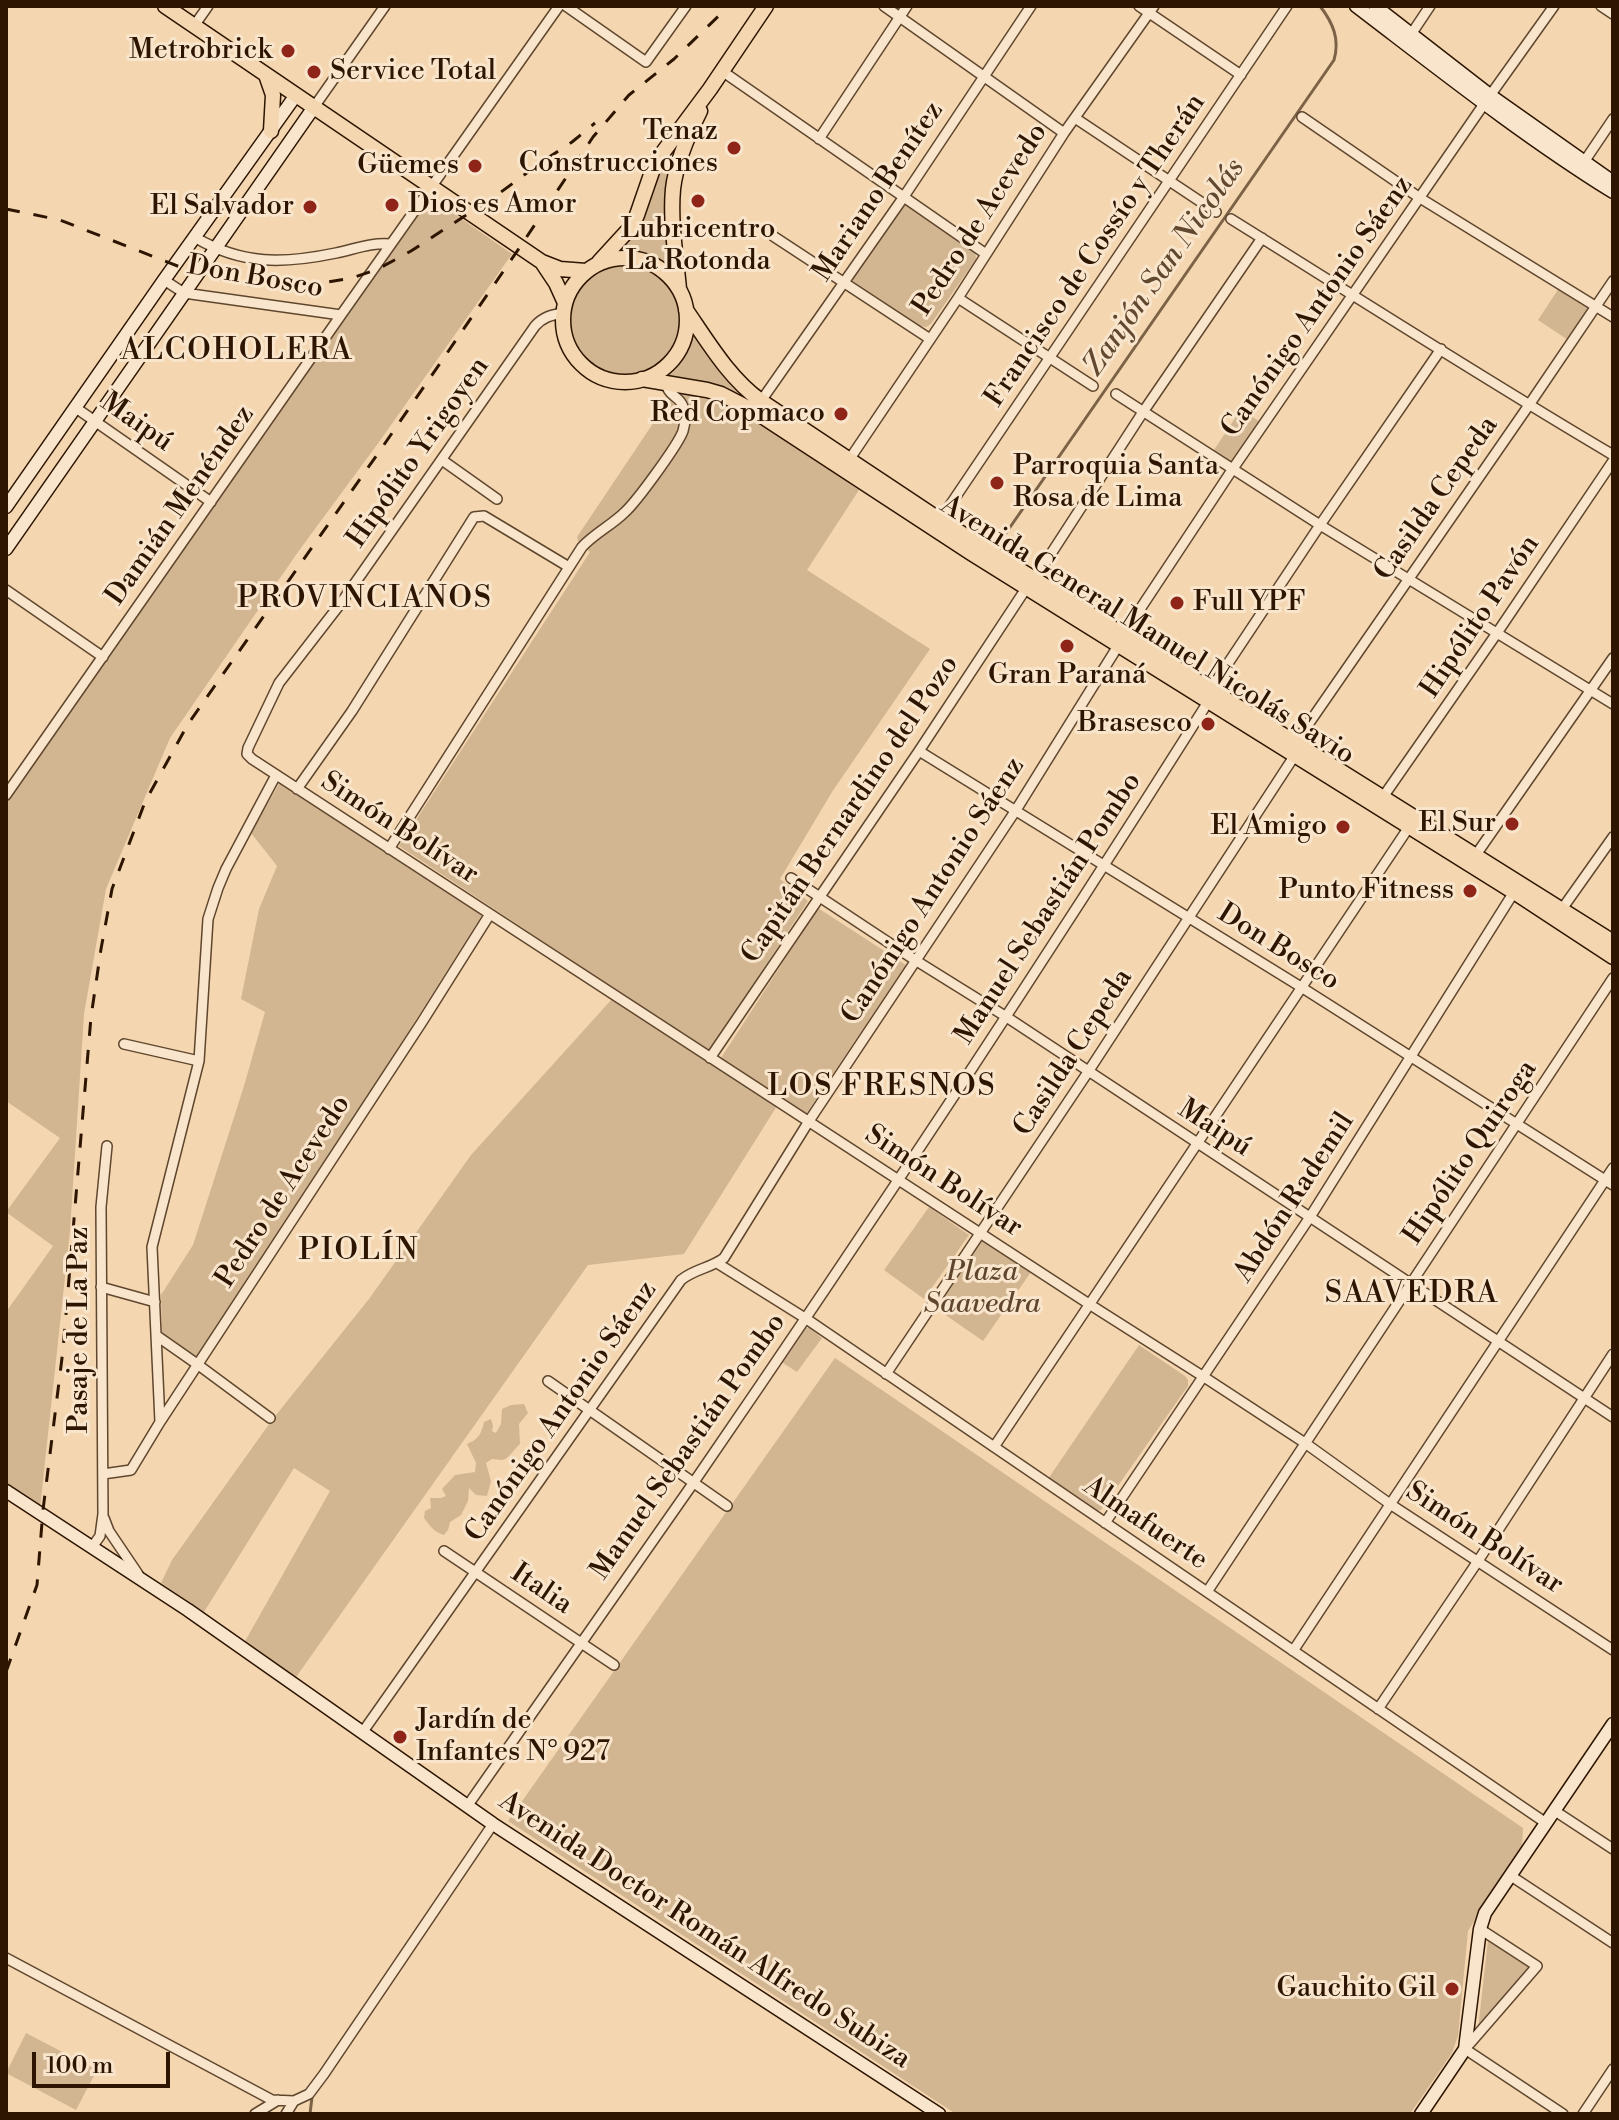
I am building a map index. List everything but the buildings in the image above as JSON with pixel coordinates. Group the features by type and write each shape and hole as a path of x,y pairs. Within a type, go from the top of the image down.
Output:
{"main road":[{"name":"Avenida General Manuel Nicolás Savio","path":"165,6 542,262 560,269 591,268 614,259 633,258 652,264 668,275 679,290 686,310 687,325 677,353 656,373 642,379 625,382 592,372 578,361 568,347 563,330 564,308 556,283 542,262"},
{"path":"564,308 569,291 632,226 655,163 766,6"},
{"path":"1356,6 1488,100 1613,182"},
{"path":"1375,6 1412,33 1488,100 1570,165 1613,192"},
{"path":"265,74 273,95 271,131"},
{"path":"679,290 673,188 691,129 710,89"},
{"path":"6,507 296,95"},
{"path":"6,549 314,107"},
{"name":"Avenida General Manuel Nicolás Savio","path":"686,310 731,373 750,393 1030,584"},
{"name":"Avenida General Manuel Nicolás Savio","path":"642,379 721,394 754,411 1296,749 1409,827 1562,909 1613,942"},
{"name":"Avenida General Manuel Nicolás Savio","path":"1296,749 1383,797 1514,892 1613,957"},
{"name":"Avenida Doctor Román Alfredo Subiza","path":"6,1491 185,1608 493,1824 939,2114"},
{"path":"1421,2114 1465,2049 1480,1929 1490,1906 1546,1823 1608,1743 1613,1724"}],"street":[{"path":"194,26 208,6"},
{"path":"314,107 385,6"},
{"name":"Damián Menéndez","path":"6,795 559,6"},
{"path":"566,6 646,62 686,6"},
{"path":"884,6 1064,133"},
{"path":"819,139 907,6"},
{"name":"Mariano Benítez","path":"761,401 845,283 1031,6"},
{"path":"1139,6 1152,10 1241,75"},
{"name":"Francisco de Cossío y Therán","path":"940,520 1287,6"},
{"path":"1412,33 1430,6"},
{"name":"Canónigo Antonio Sáenz","path":"362,1733 681,1280 724,1258 809,1121 1016,810 1120,640 1232,470 1554,6"},
{"path":"1601,6 1613,14"},
{"name":"Pedro de Acevedo","path":"849,460 1064,133 1152,10"},
{"path":"722,71 986,254"},
{"path":"1302,117 1420,198 1613,317"},
{"path":"1075,118 1216,212"},
{"path":"1584,162 1613,119"},
{"path":"1231,219 1613,458"},
{"path":"773,236 930,339"},
{"name":"Don Bosco","path":"196,238 215,249 249,259 273,260 316,257 371,244 391,244"},
{"name":"Capitán Bernardino del Pozo","path":"710,1058 1262,238"},
{"name":"Don Bosco","path":"164,280 184,293 341,315"},
{"name":"Casilda Cepeda","path":"886,1374 1189,919 1407,579 1613,281"},
{"path":"958,298 1093,386"},
{"name":"Hipólito Yrigoyen","path":"247,754 279,683 341,603 540,320 564,308"},
{"name":"Manuel Sebastián Pombo","path":"468,1805 693,1483 898,1180 1105,865 1320,525 1441,349"},
{"path":"389,849 582,547 627,510 681,434 685,422 683,405 670,395 670,383"},
{"path":"1116,394 1320,525 1613,704"},
{"name":"Maipú","path":"76,408 211,502"},
{"name":"Hipólito Pavón","path":"1383,797 1613,458"},
{"path":"442,460 497,499"},
{"path":"297,789 352,711 474,517 484,516 569,567"},
{"path":"6,590 103,657"},
{"path":"1472,860 1613,658"},
{"name":"Don Bosco","path":"919,751 1609,1182"},
{"name":"Simón Bolívar","path":"247,754 1305,1443 1390,1504 1613,1650"},
{"path":"160,1422 152,1247 199,1061 208,919 226,869 276,775"},
{"path":"994,1447 1409,827"},
{"path":"1562,909 1613,837"},
{"name":"Maipú","path":"791,878 1613,1417"},
{"name":"Abdón Rademil","path":"1105,1523 1310,1217 1514,892"},
{"name":"Pedro de Acevedo","path":"103,1474 131,1470 490,914"},
{"name":"Hipólito Quiroga","path":"1207,1592 1613,978"},
{"path":"124,1044 199,1061"},
{"name":"Pasaje de La Paz","path":"92,1547 100,1536 103,1514 101,1207 107,1146"},
{"path":"1293,1651 1497,1341 1609,1182 1613,1168"},
{"name":"Almafuerte","path":"717,1263 805,1318 1546,1823"},
{"path":"101,1287 155,1302"},
{"path":"157,1336 270,1418"},
{"path":"1378,1709 1613,1354"},
{"path":"548,1381 727,1506"},
{"name":"Pasaje de La Paz","path":"103,1514 109,1531 142,1580"},
{"name":"Italia","path":"444,1551 614,1665"},
{"path":"1555,1811 1613,1849"},
{"path":"6,1958 272,2100 294,2101 309,2094 324,2074 493,1824"},
{"path":"1511,1876 1613,1943"},
{"path":"1480,1929 1537,1966 1465,2049 1563,2114"},
{"path":"1583,2114 1613,2069"},
{"path":"255,2114 278,2100"},
{"path":"286,2114 294,2101"}],"green space":[{"path":"682,141 673,270 642,258 610,256 637,230 665,160"},
{"path":"429,196 512,254 298,552 170,738 106,889 84,1014 70,1231 40,1508 6,1486 6,1312 53,1246 6,1212 60,1138 6,1101 6,802"},
{"path":"903,203 975,250 976,259 926,327 920,326 852,278"},
{"path":"625,264 647,268 665,280 677,298 681,320 677,342 665,360 647,372 625,376 603,372 585,360 573,342 569,320 573,298 585,280 603,268"},
{"path":"1559,288 1590,308 1568,340 1538,320"},
{"path":"690,323 720,371 748,400 660,377 680,353"},
{"path":"674,392 700,397 749,417 859,490 807,570 930,649 832,792 780,879 808,901 709,1051 399,846 590,552 579,544 577,537"},
{"path":"1241,409 1260,422 1232,466 1212,453"},
{"path":"280,782 482,915 196,1358 162,1334 161,1295 193,1245 265,1012 241,999 259,909 277,866 251,833"},
{"path":"818,908 906,965 806,1114 721,1058"},
{"path":"612,999 777,1106 684,1254 588,1265 294,1680 244,1643 330,1491 294,1468 204,1612 161,1583 172,1560 272,1420 369,1299 471,1155"},
{"path":"929,1207 969,1235 924,1299 884,1270"},
{"name":"Plaza Saavedra","path":"981,1238 1031,1272 983,1341 934,1307"},
{"path":"805,1328 810,1328 822,1338 797,1372 780,1361"},
{"path":"1139,1345 1185,1376 1188,1386 1101,1510 1094,1511 1048,1479"},
{"path":"835,1358 1523,1828 1522,1847 1468,1931 1458,2036 1452,2053 1410,2114 956,2114 508,1821"},
{"path":"524,1404 528,1413 519,1424 520,1444 504,1459 492,1459 486,1463 491,1481 487,1496 476,1495 469,1488 468,1501 461,1515 450,1522 444,1535 435,1530 424,1518 425,1511 431,1508 430,1498 446,1496 442,1489 455,1475 475,1472 476,1463 467,1444 479,1436 484,1422 491,1419 492,1431 496,1433 501,1424 502,1409"},
{"path":"1488,1940 1529,1966 1477,2038"},
{"path":"26,2033 97,2070 76,2110 6,2073"}],"waterway":[{"name":"Zanjón San Nicolás","path":"997,546 1334,60 1334,32 1320,6"},
{"name":"Zanjón San Nicolás","path":"310,2114 312,2097"}],"railway":[{"path":"6,1672 37,1585 63,1350 91,1017 101,949 112,889 145,802 188,724 379,452 593,137 629,95 674,59 729,6"},
{"path":"6,209 60,220 198,274 249,285 309,285 352,278 378,269 411,251 497,195 595,123"}],"place":[{"name":"Metrobrick","path":"288,51"},
{"name":"Service Total","path":"314,72"},
{"name":"Tenaz Construcciones","path":"734,148"},
{"name":"Güemes","path":"475,166"},
{"name":"Lubricentro La Rotonda","path":"698,201"},
{"name":"Dios es Amor","path":"392,205"},
{"name":"El Salvador","path":"310,207"},
{"name":"Red Copmaco","path":"841,414"},
{"name":"Parroquia Santa Rosa de Lima","path":"997,483"},
{"name":"Full YPF","path":"1177,603"},
{"name":"Gran Paraná","path":"1067,646"},
{"name":"Brasesco","path":"1208,724"},
{"name":"El Sur","path":"1512,824"},
{"name":"El Amigo","path":"1343,827"},
{"name":"Punto Fitness","path":"1470,891"},
{"name":"Jardín de Infantes N° 927","path":"400,1737"},
{"name":"Gauchito Gil","path":"1452,1989"}],"district":[{"name":"ALCOHOLERA","path":"237,352"},
{"name":"PROVINCIANOS","path":"365,600"},
{"name":"LOS FRESNOS","path":"882,1088"},
{"name":"PIOLÍN","path":"359,1252"},
{"name":"SAAVEDRA","path":"1412,1295"}]}
